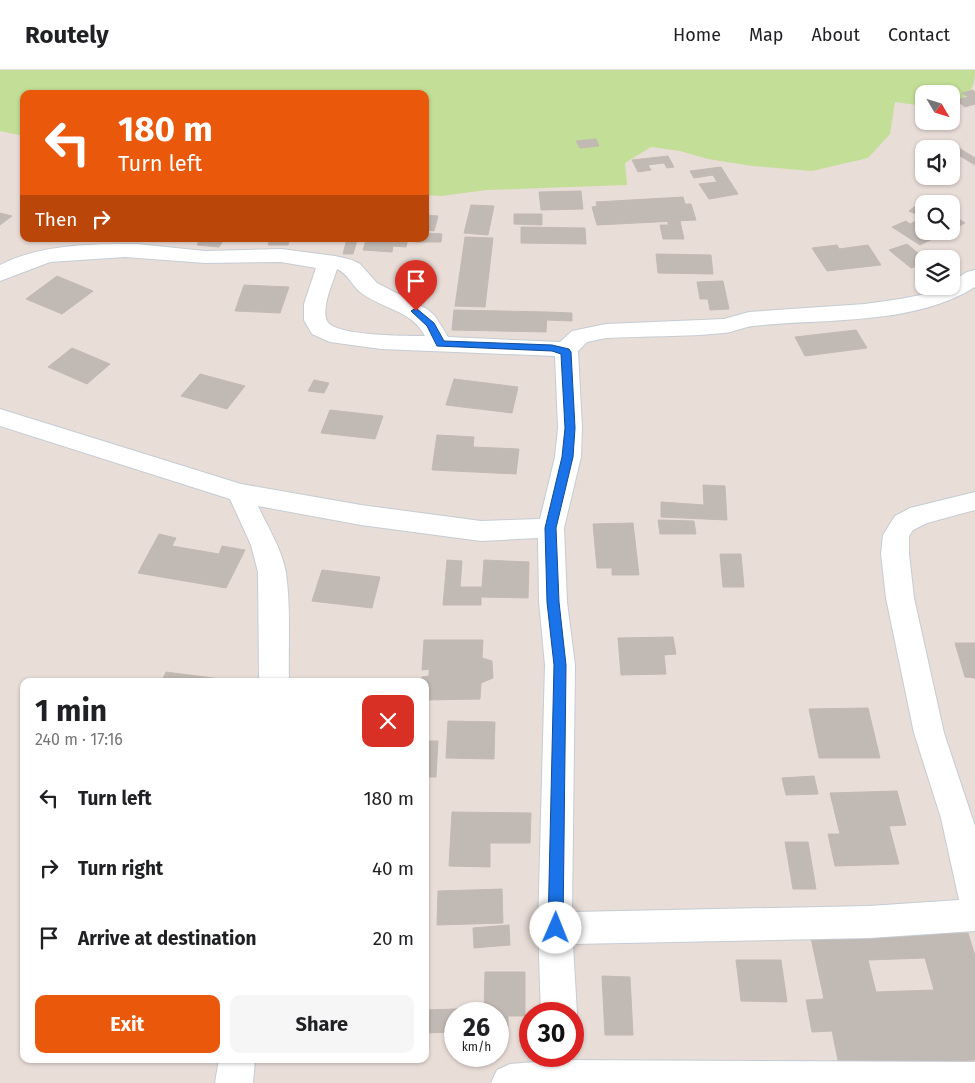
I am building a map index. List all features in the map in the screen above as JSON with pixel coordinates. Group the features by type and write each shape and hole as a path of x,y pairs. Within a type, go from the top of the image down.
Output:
{"street":[{"path":"0,274 28,260 53,253 137,250 204,257 259,255 305,258 326,264 327,268 315,304 315,320 320,328 338,336 353,340 552,348 566,352"},
{"path":"320,262 348,265 366,286 416,311 431,325 440,344"},
{"path":"559,1002 556,928 560,665 553,602 551,528 568,457 570,428 566,352 573,341 580,336 606,331 725,326 750,319 865,311 932,299 969,284"},
{"path":"0,417 240,493 361,515 481,531 551,528"},
{"path":"240,493 250,519 264,545 272,572 274,598 274,678"},
{"path":"975,501 920,515 904,523 896,535 895,554 900,598 929,733 957,818 975,899"},
{"path":"556,928 869,922 975,915"},
{"path":"234,1083 236,1063"},
{"path":"510,1083 561,1073 975,1080"}],"green space":[{"path":"0,70 975,70 972,88 960,100 960,85 915,85 915,105 895,102 890,134 868,158 812,171 752,166 651,147 625,163 627,185 486,190 442,196 429,195 429,90 20,90 20,135 0,131"}],"building":[{"path":"973,90 975,92 975,104 965,107 960,103 960,99 968,97 962,93"},
{"path":"596,139 599,146 580,148 576,141"},
{"path":"960,149 975,158 975,165 960,156"},
{"path":"668,156 674,167 667,168 664,163 648,165 651,170 638,172 632,160"},
{"path":"721,167 738,194 709,199 699,184 717,182 713,175 694,178 690,171"},
{"path":"581,191 583,209 541,210 539,192"},
{"path":"683,197 685,204 691,204 696,220 597,225 592,207 597,206 596,202"},
{"path":"471,205 494,206 488,235 464,233"},
{"path":"915,206 915,214 909,211"},
{"path":"0,213 12,216 0,225"},
{"path":"514,214 542,214 542,225 514,224"},
{"path":"429,215 438,216 434,231 429,230"},
{"path":"668,221 680,221 684,239 663,239 660,225 668,225"},
{"path":"906,221 910,224 915,222 915,240 930,240 920,245 892,227"},
{"path":"521,227 585,228 586,244 521,243"},
{"path":"429,233 442,234 441,242 429,242"},
{"path":"465,237 493,238 485,307 455,306"},
{"path":"198,242 222,242 219,247 197,245"},
{"path":"269,242 289,242 288,245 268,245"},
{"path":"346,242 356,242 353,254 343,254"},
{"path":"365,242 407,242 406,247 393,246 392,252 363,250"},
{"path":"907,244 915,251 915,267 911,268 889,250"},
{"path":"837,245 839,249 868,245 881,265 827,271 812,248"},
{"path":"656,254 711,255 713,274 658,273"},
{"path":"57,276 93,291 62,314 26,299"},
{"path":"723,281 729,309 710,310 708,299 700,299 697,282"},
{"path":"244,285 289,287 280,313 235,311"},
{"path":"454,310 547,312 546,332 452,330"},
{"path":"547,312 572,313 572,321 547,320"},
{"path":"856,330 867,348 805,356 795,337"},
{"path":"72,348 110,364 87,384 48,367"},
{"path":"200,374 245,386 227,409 181,396"},
{"path":"454,379 518,387 512,413 446,405"},
{"path":"314,380 329,383 324,393 308,391"},
{"path":"330,410 383,416 375,439 321,433"},
{"path":"437,435 474,437 473,447 519,449 516,474 432,470"},
{"path":"703,485 725,486 727,520 661,517 661,502 704,505"},
{"path":"658,520 694,521 696,534 660,534"},
{"path":"633,523 639,575 612,575 612,568 597,568 593,524"},
{"path":"159,534 176,538 172,546 219,554 222,546 245,550 226,588 138,573"},
{"path":"720,554 741,554 744,587 723,587"},
{"path":"447,560 462,561 460,587 482,587 484,560 529,562 528,598 481,597 481,605 443,605"},
{"path":"322,570 380,577 372,608 312,601"},
{"path":"673,637 676,654 664,655 666,674 621,675 618,638"},
{"path":"424,640 483,640 482,658 492,661 493,678 481,683 480,699 429,700 429,678 422,678 429,676 429,669 422,670"},
{"path":"955,643 975,643 975,678 965,677"},
{"path":"166,672 212,678 163,678"},
{"path":"868,708 880,758 819,758 809,709"},
{"path":"448,721 495,722 494,759 446,758"},
{"path":"429,741 438,741 436,777 429,777"},
{"path":"814,776 818,794 786,795 782,778"},
{"path":"897,791 906,825 889,826 899,864 835,866 828,834 840,834 830,793"},
{"path":"452,812 531,813 530,843 490,843 490,867 449,866"},
{"path":"785,842 808,842 816,889 793,889"},
{"path":"502,889 503,923 437,925 438,891"},
{"path":"509,925 510,945 474,948 473,928"},
{"path":"968,933 975,956 975,1060 839,1065 832,1031 812,1032 806,1000 824,999 811,938","holes":["925,958 934,990 876,992 868,960"]},
{"path":"736,960 781,960 787,1002 741,1001"},
{"path":"485,972 525,972 525,1002 519,1002 519,1016 509,1016 509,1002 484,1002"},
{"path":"602,976 630,977 633,1035 605,1035"},
{"path":"444,1009 444,1032 429,1033 429,1010"}],"route":[{"path":"416,311 431,325 440,344 552,348 566,352 570,428 568,457 551,528 553,602 560,665 556,928"}]}
